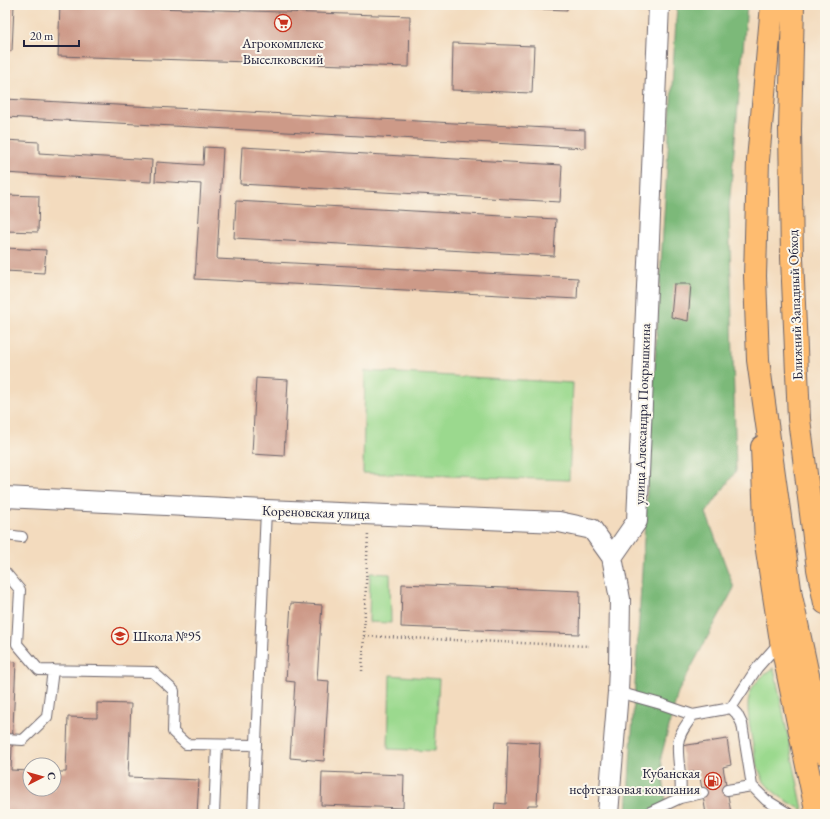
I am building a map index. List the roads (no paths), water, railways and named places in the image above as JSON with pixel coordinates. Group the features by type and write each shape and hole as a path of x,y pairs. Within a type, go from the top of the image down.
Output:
{"main road":[{"path":"772,5 758,160 755,276 766,544 782,641 817,814"},
{"name":"Ближний Западный Обход","path":"793,5 790,129 792,258 799,419 818,569 825,603"},
{"path":"758,360 791,596 825,754"}],"street":[{"name":"улица Александра Покрышкина","path":"612,557 637,521 659,5"},
{"name":"Кореновская улица","path":"5,497 266,510 559,522 592,530 612,557"},
{"path":"608,814 618,692 620,599 612,557"}],"lane":[{"path":"253,814 266,510"},
{"path":"5,535 22,537"},
{"path":"5,572 20,590 17,644 39,670 153,672 174,691 174,732 186,744 255,745"},
{"path":"618,692 693,715 731,708 757,668 782,641"},
{"path":"5,739 23,740 47,717 52,670"},
{"path":"731,708 737,714 742,724 752,786 766,800 789,814"},
{"path":"680,798 682,788 678,744 683,729 693,715"},
{"path":"214,814 217,745"},
{"path":"727,790 752,786"},
{"path":"646,814 680,798 703,793"}],"place":[{"name":"Агрокомплекс Выселковский","path":"283,23"},
{"name":"Школа №95","path":"120,636"},
{"name":"Кубанская нефтегазовая компания","path":"713,781"}]}
